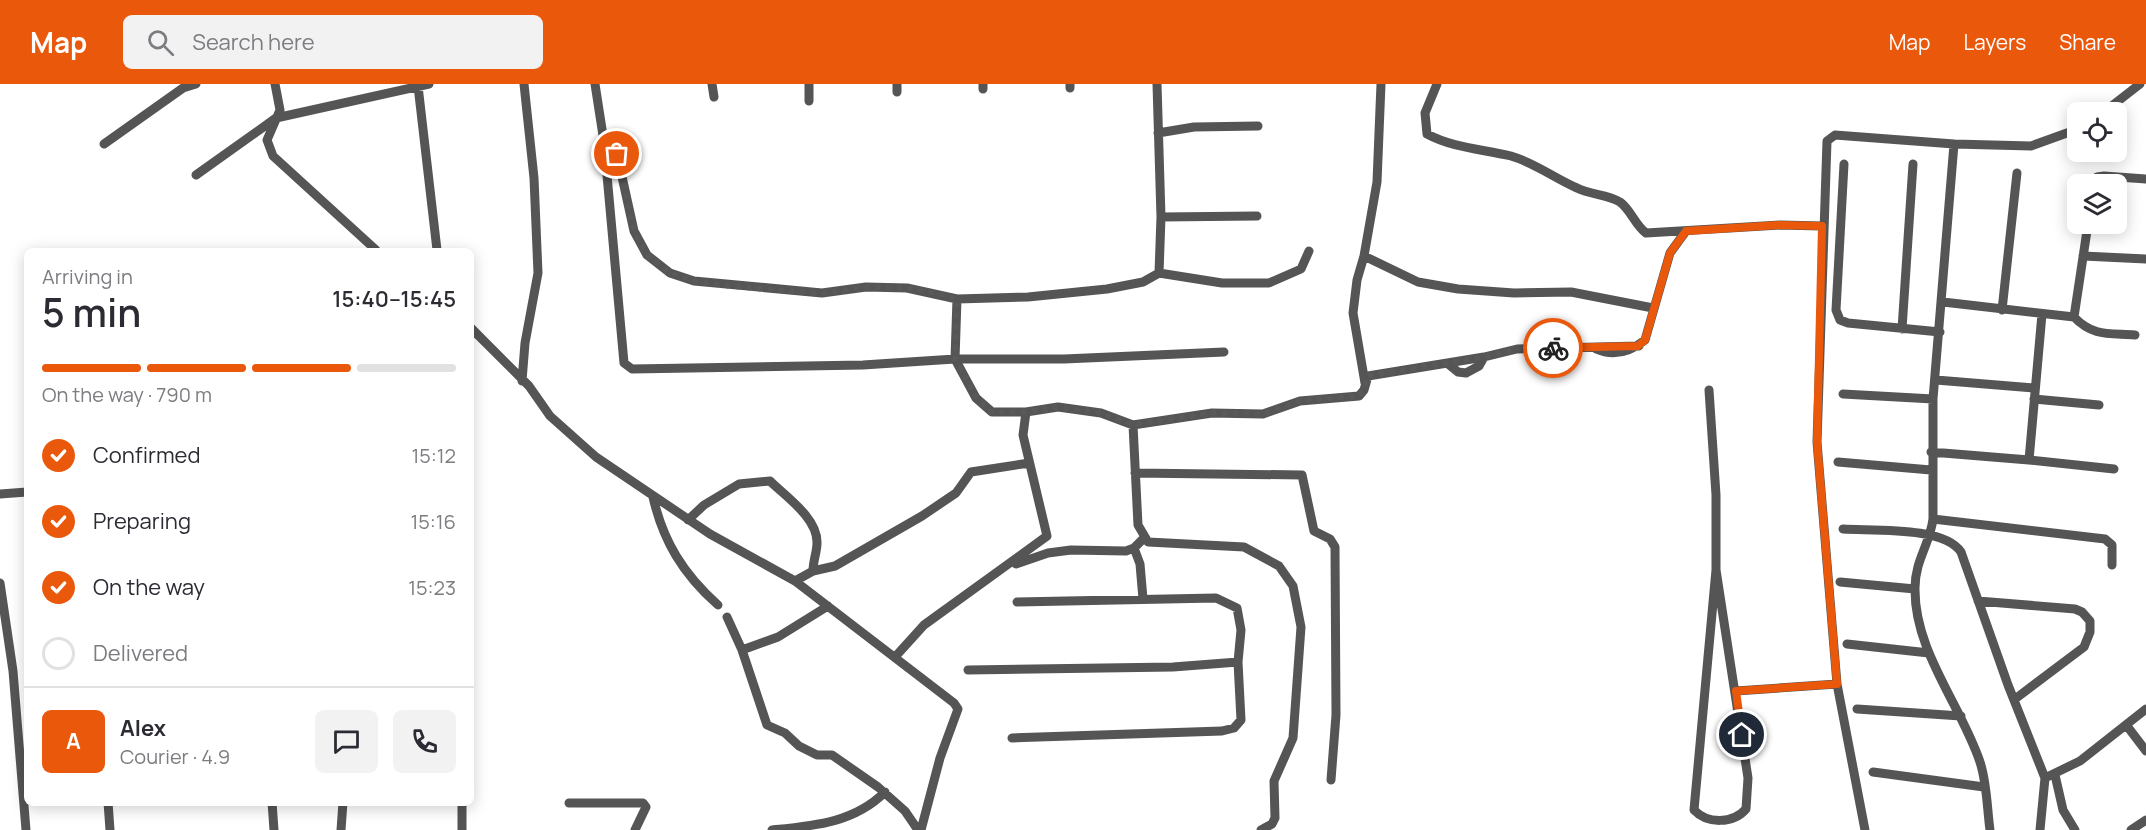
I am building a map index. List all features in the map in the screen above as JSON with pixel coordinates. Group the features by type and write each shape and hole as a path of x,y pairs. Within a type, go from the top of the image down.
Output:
{"street":[{"path":"104,144 183,86 196,84"},
{"path":"275,84 280,110 267,140 273,156 374,248"},
{"path":"196,175 276,118 429,84"},
{"path":"522,381 525,343 538,273 534,178 524,84"},
{"path":"595,84 604,142 624,363 632,369 863,365 955,359 1064,359 1224,352"},
{"path":"712,84 714,97"},
{"path":"809,84 809,101"},
{"path":"1157,84 1161,217 1160,273"},
{"path":"1365,383 1353,313 1357,280 1364,256 1377,182 1381,84"},
{"path":"1437,84 1425,113 1427,134 1451,145 1513,157 1552,173 1577,189 1612,198 1623,204 1637,227 1646,233 1779,225 1822,226"},
{"path":"2116,102 2140,84"},
{"path":"418,86 437,248"},
{"path":"1158,133 1194,127 1258,126"},
{"path":"1865,830 1837,684 1817,442 1826,147 1829,137 1834,135 1954,144 2031,146 2067,133"},
{"path":"604,142 617,154 634,231 647,255 670,273 694,281 822,294 866,287 907,288 957,299 1028,297 1107,289 1143,282 1160,273 1222,283 1269,284 1301,269 1309,251"},
{"path":"1954,144 1943,303 1933,399 1931,452 1933,519 1931,534 1919,555 1915,588 1929,653 1961,716 1980,761 1990,830"},
{"path":"1844,164 1836,310 1840,320 1848,323 1940,332"},
{"path":"1902,329 1913,164"},
{"path":"2002,310 2017,173"},
{"path":"2127,178 2146,179"},
{"path":"1161,217 1257,216"},
{"path":"957,299 955,359 983,406 992,412 1026,412 1058,407 1101,413 1132,425 1212,413 1263,414 1300,401 1348,399 1359,396 1364,390 1368,376 1447,363 1458,372 1466,373 1479,366 1484,357 1517,349 1638,346 1645,340 1670,253 1686,231"},
{"path":"2074,317 2086,234"},
{"path":"1364,256 1418,282 1458,289 1571,292 1653,308"},
{"path":"2083,256 2146,259"},
{"path":"1943,303 2074,317 2085,329 2135,335"},
{"path":"2030,460 2034,388 2042,314"},
{"path":"474,331 522,381 550,417 588,451 688,520 795,580 954,703 958,709 940,758 920,830"},
{"path":"1936,380 2034,388"},
{"path":"1709,390 1716,495 1716,570 1694,787 1694,810 1704,819 1731,820 1741,815 1748,802 1748,778 1716,570"},
{"path":"1843,394 1933,399"},
{"path":"2034,399 2099,405"},
{"path":"896,657 924,626 1047,536 1023,435 1026,412"},
{"path":"1132,425 1138,525 1144,538 1148,542 1244,547 1279,566 1293,586 1301,627 1293,738 1274,781 1275,818 1272,825 1261,830"},
{"path":"1931,452 2114,469"},
{"path":"1838,462 1931,470"},
{"path":"795,580 813,571 835,566 922,516 956,493 971,472 1029,463"},
{"path":"1135,473 1295,472 1302,475 1314,531 1330,539 1335,547 1336,715 1331,780"},
{"path":"688,520 704,505 739,484 770,481 788,495 812,527 817,545 813,571"},
{"path":"0,494 24,492"},
{"path":"653,496 663,534 693,583 717,605"},
{"path":"1933,519 2105,539 2112,545 2112,565"},
{"path":"1843,529 1931,534 1955,543 1966,563 1978,601 2045,778 2040,830"},
{"path":"999,571 1048,553 1071,550 1116,552 1134,548 1144,538"},
{"path":"1134,548 1140,564 1143,599"},
{"path":"1840,582 1915,588"},
{"path":"0,583 13,671 24,806"},
{"path":"1012,738 1222,731 1234,728 1241,720 1238,662 1241,630 1237,608 1228,602 1216,598 1017,602"},
{"path":"1978,601 2075,609 2082,612 2090,621 2090,632 2084,646 2015,699"},
{"path":"742,650 778,637 828,606"},
{"path":"727,617 742,650 767,725 786,733 799,746 817,755 832,755 885,792 905,811 920,830"},
{"path":"1847,644 1929,653"},
{"path":"968,670 1173,667 1238,662"},
{"path":"1736,691 1837,684"},
{"path":"1857,709 1961,716"},
{"path":"2045,778 2080,761 2146,710"},
{"path":"2127,726 2146,751"},
{"path":"1873,772 1984,787"},
{"path":"2055,775 2062,810 2075,830"},
{"path":"772,830 819,825 841,819 873,804 885,792"},
{"path":"569,802 643,803 646,807 635,830"},
{"path":"24,806 26,830"},
{"path":"108,806 110,830"},
{"path":"272,806 274,830"},
{"path":"341,830 343,806"},
{"path":"462,806 462,830"},
{"path":"2132,830 2146,820"}],"way so far":[{"path":"617,154 634,231 647,255 670,273 694,281 722,285 822,294 866,287 907,288 957,299 955,359 976,398 992,412 1026,412 1058,407 1101,413 1132,425 1212,413 1263,414 1300,401 1348,399 1359,396 1364,390 1368,376 1382,372 1428,367 1517,349 1553,348"}],"route":[{"path":"1553,348 1638,346 1645,340 1670,253 1686,231 1779,225 1822,226 1817,442 1819,490 1837,684 1736,691 1742,735"}]}
